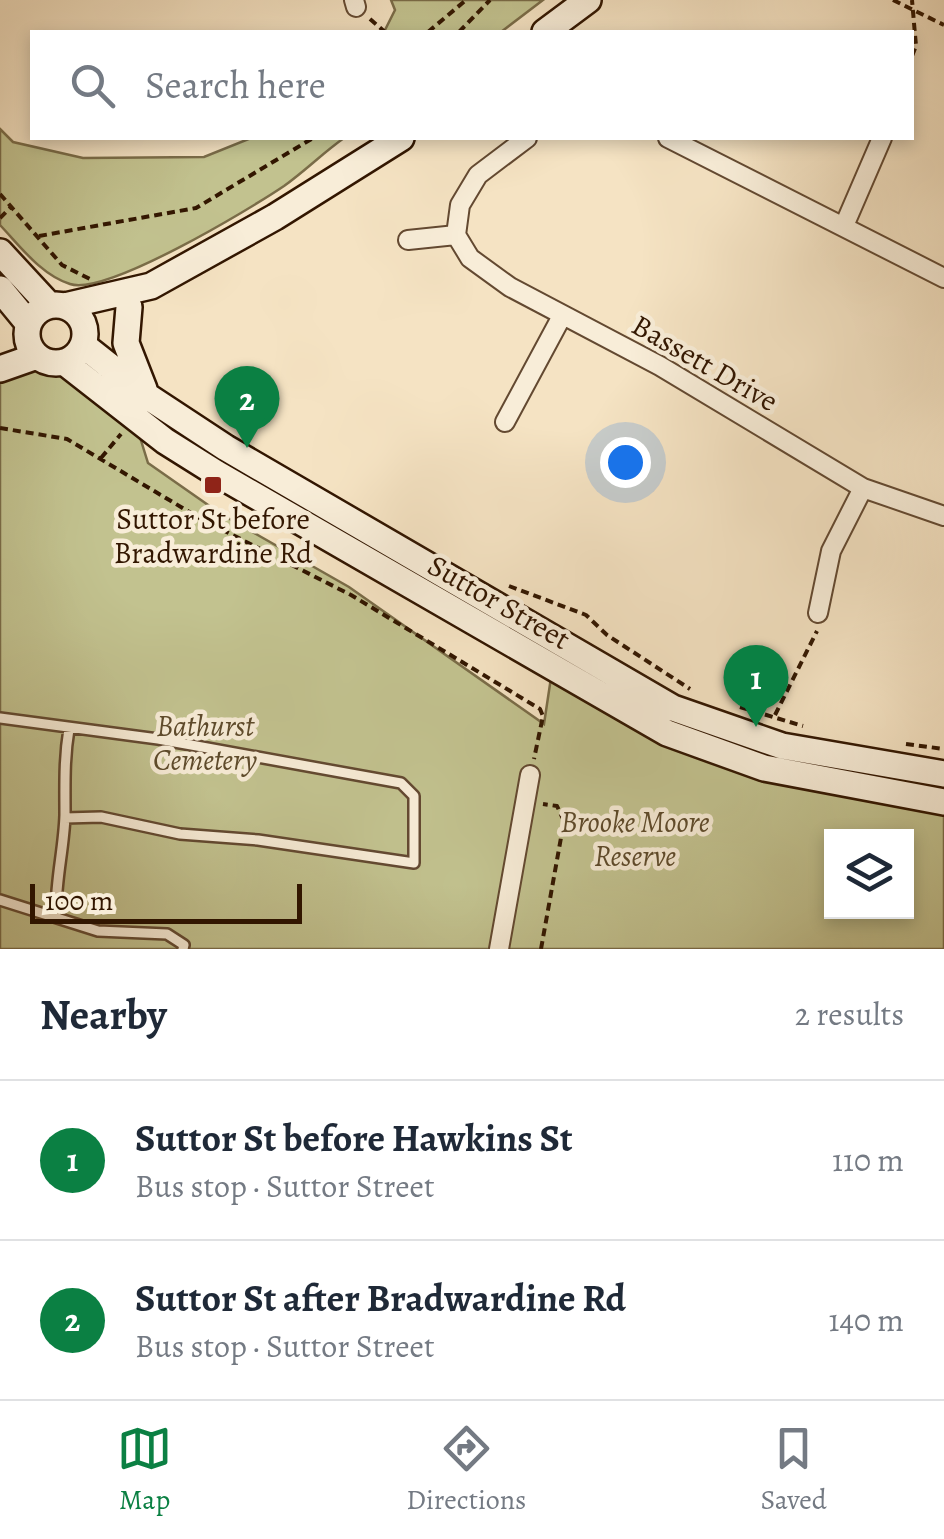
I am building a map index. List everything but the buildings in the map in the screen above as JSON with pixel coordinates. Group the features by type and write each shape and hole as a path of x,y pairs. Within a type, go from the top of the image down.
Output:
{"main road":[{"path":"548,30 588,0"},
{"path":"77,348 126,301 276,218 398,140"},
{"path":"0,252 57,306 81,319 77,348"},
{"path":"0,289 31,337"},
{"path":"0,369 57,306 126,301"},
{"path":"126,301 130,359 150,398"},
{"path":"0,352 31,337 77,348"},
{"name":"Suttor Street","path":"77,348 242,458 673,708 782,746 944,774"},
{"name":"Suttor Street","path":"77,348 165,441 667,733 764,768 944,802"}],"street":[{"path":"408,240 456,235 460,205 478,175 525,140"},
{"path":"672,140 944,278"},
{"path":"844,226 881,140"},
{"name":"Bassett Drive","path":"456,235 470,258 489,275 660,366 864,488 944,516"},
{"path":"505,422 562,316"},
{"path":"818,613 831,551 864,488"},
{"path":"499,949 530,775"}],"lane":[{"path":"0,718 158,739 402,783 414,796 414,863 258,840 180,834 101,817 65,818"},
{"path":"56,917 56,876 65,818 62,769 68,729"},
{"path":"0,900 98,931 167,934 184,944 183,949"}],"path":[{"path":"430,30 466,0"},
{"path":"460,30 490,0"},
{"path":"893,0 944,24"},
{"path":"912,0 914,51"},
{"path":"355,4 383,30"},
{"path":"37,236 196,208 310,140"},
{"path":"0,194 62,265 126,301"},
{"path":"0,218 10,208"},
{"path":"0,428 17,427 67,439 201,518 352,595 540,709 541,733 530,775"},
{"path":"496,581 586,615 607,635 702,698"},
{"path":"775,715 817,635 818,613"},
{"path":"738,706 814,730"},
{"path":"888,741 944,750"},
{"path":"525,800 557,806 564,821 540,949"}],"green space":[{"path":"391,0 543,0 504,30 385,30 395,10"},
{"path":"0,129 13,142 83,158 204,157 246,140 342,140 284,186 241,213 145,264 88,284 59,280 40,267 0,225"},
{"name":"Bathurst Cemetery","path":"45,361 55,363 134,418 148,463 221,514 349,587 544,724 552,671 667,733 944,802 944,949 0,949 0,369"}],"place":[{"name":"Suttor St after Bradwardine Rd","path":"247,448"},
{"name":"Suttor St before Bradwardine Rd","path":"213,485"},
{"name":"Suttor St before Hawkins St","path":"756,727"}],"park label":[{"name":"Brooke Moore Reserve","path":"635,839"}]}
